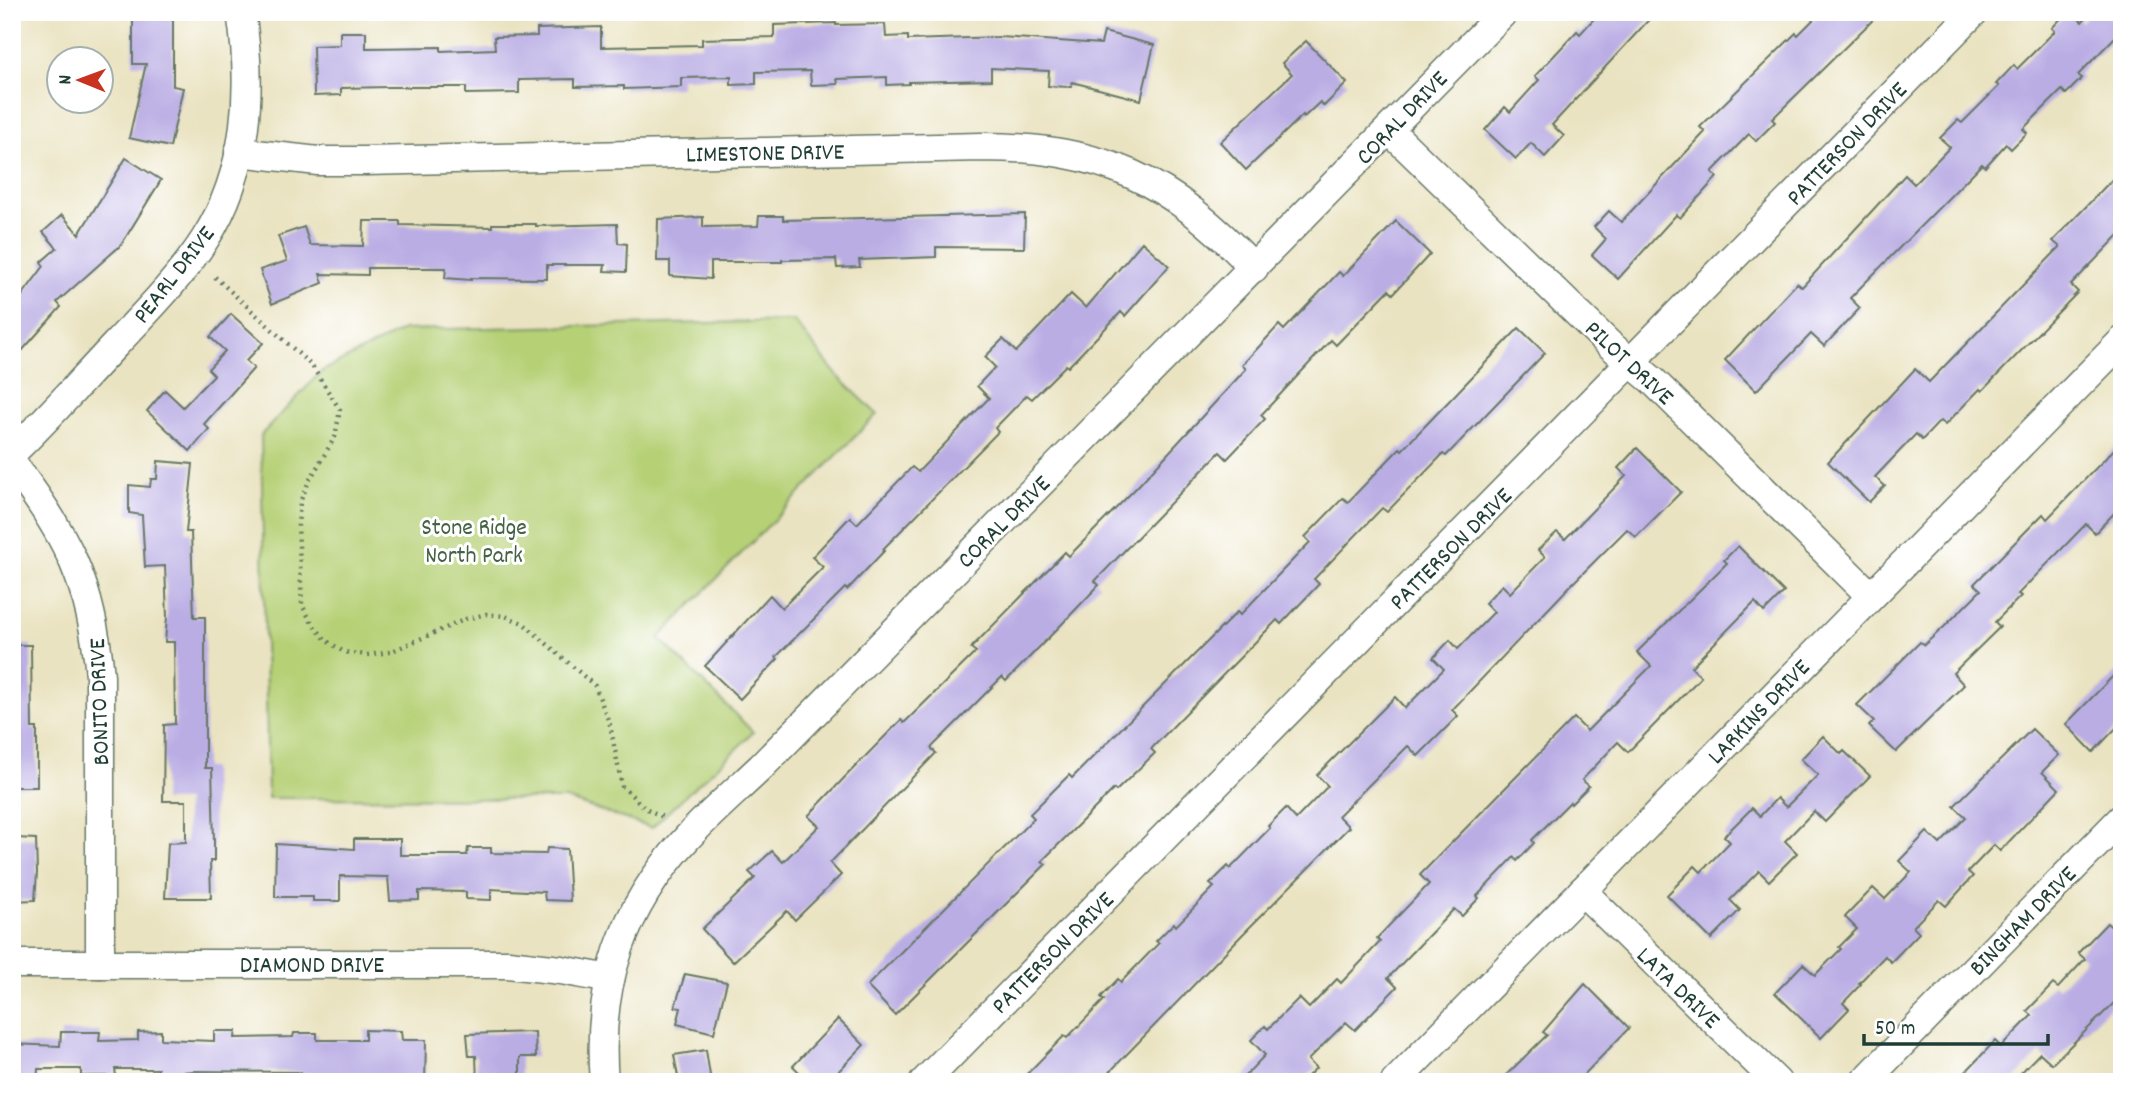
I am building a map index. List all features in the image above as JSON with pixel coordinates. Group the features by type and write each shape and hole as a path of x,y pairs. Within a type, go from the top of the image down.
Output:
{"street":[{"name":"PEARL DRIVE","path":"12,453 158,299 192,258 217,218 239,152 245,124 247,50 241,12"},
{"name":"CORAL DRIVE","path":"604,1082 602,1021 610,979 624,936 644,895 688,837 761,767 1504,12"},
{"name":"PATTERSON DRIVE","path":"924,1082 1974,12"},
{"name":"PILOT DRIVE","path":"1389,130 1609,344 1632,362 1871,596"},
{"name":"LIMESTONE DRIVE","path":"239,152 318,161 365,161 981,147 1034,149 1093,159 1158,187 1210,224 1254,268"},
{"name":"LARKINS DRIVE","path":"1395,1082 2122,341"},
{"name":"BONITO DRIVE","path":"12,463 45,507 61,534 86,594 97,640 100,689 100,964"},
{"name":"BINGHAM DRIVE","path":"1864,1082 2122,818"},
{"name":"LATA DRIVE","path":"1582,891 1777,1082"},
{"name":"DIAMOND DRIVE","path":"12,964 508,964 610,979"}],"path":[{"path":"215,277 312,366 340,410 335,437 300,502 298,525 302,605 313,625 327,641 344,652 367,655 390,652 466,619 486,614 505,616 523,623 595,686 610,724 622,786 645,808 665,818"}],"green space":[{"name":"Stone Ridge North Park","path":"794,321 837,375 877,414 659,638 753,732 652,828 566,799 268,798 261,435 322,371 403,330"}],"building":[{"path":"133,12 173,12 173,86 183,88 170,147 129,138 146,64 133,64"},
{"path":"1600,12 1656,12 1552,125 1564,136 1545,157 1531,143 1516,159 1485,130 1505,107 1510,112 1539,80 1535,76 1577,31 1580,34"},
{"path":"1821,12 1881,12 1772,119 1775,122 1756,141 1749,134 1712,172 1717,177 1680,218 1676,215 1618,279 1592,255 1606,239 1594,227 1609,211 1621,222 1705,132 1700,127"},
{"path":"2067,12 2073,12 2082,22 2091,12 2122,12 2122,30 2078,75 2082,78 2066,94 2062,90 2023,129 2027,133 2011,149 2006,144 1985,167 1982,164 1850,298 1860,308 1824,346 1811,334 1756,391 1725,360 1797,283 1802,287 1905,175 1914,184 1950,147 1940,138 1958,120 1962,123 1999,86 1996,84 2014,65 2017,69 2055,31 2052,28"},
{"path":"885,24 886,37 908,36 908,40 1001,37 1101,44 1104,32 1154,45 1141,100 1072,82 1071,87 1048,86 1049,71 991,68 991,80 887,85 887,77 837,79 838,84 811,85 810,71 756,72 756,84 731,85 731,77 681,78 681,87 624,89 624,86 575,87 575,79 519,80 519,93 466,94 466,87 390,87 341,88 341,95 314,96 313,46 340,45 340,32 366,32 366,48 441,47 441,51 495,49 494,37 537,36 537,29 601,27 601,47 702,45 702,39 774,37 774,25"},
{"path":"1306,41 1347,83 1324,106 1320,102 1304,117 1303,115 1246,170 1220,142 1292,74 1282,63"},
{"path":"126,158 161,180 121,245 57,302 61,307 12,362 12,309 44,266 41,262 57,248 43,232 62,215 79,234"},
{"path":"2122,169 2122,232 2071,285 2078,292 1982,391 1980,389 1945,425 1940,421 1922,440 1916,434 1875,477 1885,486 1869,502 1828,462 1915,369 1929,382 2060,247 2053,241"},
{"path":"1025,214 1024,248 936,247 936,257 859,260 860,267 837,268 836,259 711,262 711,279 670,276 670,261 657,261 658,219 703,217 703,227 758,226 759,216 783,216 783,220"},
{"path":"364,221 400,221 400,225 492,227 492,224 617,224 618,243 627,244 626,272 604,271 605,265 547,265 547,279 471,280 445,278 446,268 368,268 368,275 320,274 323,283 272,304 260,270 287,261 278,236 304,227 310,245 363,246"},
{"path":"1396,221 1430,254 1393,294 1389,290 1336,345 1331,340 1261,415 1265,419 1227,459 1220,452 1095,581 1099,585 1061,625 1006,681 1002,677 931,748 936,753 830,863 841,875 795,920 787,911 733,962 702,929 755,878 749,872 772,851 783,862 819,826 808,816 846,776 901,720 904,723 976,652 971,648 1065,552 1069,556 1137,487 1246,369 1242,365 1279,325 1284,330 1339,272 1343,276"},
{"path":"1142,242 1169,266 1125,316 1121,312 1068,367 1066,365 1032,399 1027,395 995,428 998,432 883,549 885,550 847,590 845,588 776,657 778,659 740,699 705,666 770,595 782,608 823,567 812,557 850,517 857,524 912,467 918,472 989,398 977,386 995,367 985,357 1003,339 1016,352 1071,294 1086,308"},
{"path":"231,314 263,343 246,361 254,368 204,424 209,429 190,451 147,411 165,390 183,407 214,375 208,369 225,351 210,337"},
{"path":"1519,328 1545,353 1446,456 1443,454 1387,512 1382,508 1314,579 1319,584 1281,624 1277,620 1151,749 1155,753 1116,791 1114,789 1042,861 1046,864 895,1015 867,986 1034,818 1030,814 1069,775 1072,778 1237,612 1240,615 1310,542 1305,537 1343,498 1348,502 1400,448 1402,450"},
{"path":"2122,441 2122,505 2095,533 2086,524 2018,594 2021,596 1995,622 2000,627 1953,673 1964,685 1896,752 1869,726 1874,721 1857,705 1920,642 1924,645 1944,627 1981,590 1974,584 2043,514 2047,519"},
{"path":"1637,448 1681,492 1636,537 1627,529 1572,584 1452,710 1458,716 1418,756 1408,746 1338,816 1349,827 1100,1082 1019,1082 1064,1036 1067,1038 1104,1000 1101,997 1118,979 1121,982 1159,943 1156,941 1174,923 1176,926 1214,887 1210,884 1228,866 1230,869 1286,808 1296,819 1328,786 1317,775 1395,697 1405,708 1444,669 1433,658 1450,640 1458,649 1494,612 1485,603 1502,585 1510,593 1545,557 1538,550 1557,532 1565,539 1626,476 1618,468"},
{"path":"158,461 193,464 186,532 191,532 194,617 205,617 205,768 212,768 214,842 214,861 210,861 211,898 165,898 168,843 186,842 186,801 163,801 164,725 175,724 174,642 165,642 165,566 145,567 142,515 129,513 129,485 150,487 151,479 157,479"},
{"path":"1738,546 1784,592 1764,612 1755,602 1691,667 1701,677 1628,752 1618,742 1582,780 1589,786 1532,840 1534,843 1517,861 1514,857 1462,916 1454,909 1388,978 1397,987 1355,1030 1346,1022 1308,1060 1316,1068 1302,1082 1239,1082 1265,1055 1251,1040 1265,1026 1268,1029 1299,998 1309,1008 1337,979 1341,983 1380,942 1377,938 1429,884 1420,875 1464,830 1574,718 1587,731 1651,666 1637,652 1727,563 1724,560"},
{"path":"12,645 31,645 32,728 37,728 37,787 12,787"},
{"path":"2122,667 2122,722 2093,752 2066,724"},
{"path":"2032,729 2059,755 2042,772 2059,789 2000,851 1994,845 1968,872 1973,876 1946,906 1939,900 1913,927 1919,933 1891,962 1885,956 1859,983 1861,984 1843,1003 1849,1009 1821,1038 1775,993 1803,964 1815,975 1841,949 1839,947 1857,929 1845,917 1873,888 1885,899 1911,872 1899,861 1927,832 1940,844 1966,817 1954,806"},
{"path":"1823,736 1841,754 1844,751 1870,776 1825,822 1814,811 1785,841 1797,853 1769,881 1759,871 1730,900 1740,910 1711,939 1667,895 1695,866 1701,872 1730,842 1724,836 1752,808 1760,816 1777,798 1786,807 1818,775 1801,759"},
{"path":"16,838 36,839 35,900 12,901 12,847 16,847"},
{"path":"354,839 400,839 400,855 467,855 468,848 491,848 491,853 546,854 547,848 567,849 570,901 545,900 544,892 491,889 491,900 466,899 466,892 419,891 419,900 390,901 388,877 340,876 340,901 313,901 313,897 275,897 276,844 354,849"},
{"path":"2107,923 2122,937 2122,995 2052,1064 2040,1053 2012,1082 1956,1082 1995,1041 2001,1047 2032,1015 2027,1011 2053,984 2058,988 2085,959 2078,953"},
{"path":"685,974 727,982 714,1033 677,1024 681,1008 675,1007"},
{"path":"1585,984 1629,1028 1577,1082 1499,1082 1547,1035 1543,1032"},
{"path":"838,1019 864,1045 828,1082 809,1082 793,1066"},
{"path":"365,1030 401,1031 402,1040 426,1040 425,1082 301,1082 301,1072 194,1071 158,1074 158,1069 115,1069 116,1076 81,1076 81,1069 38,1069 37,1082 12,1082 12,1044 60,1046 61,1032 100,1032 99,1041 138,1040 138,1032 161,1031 161,1039 214,1041 214,1031 236,1031 235,1038 293,1037 294,1033 317,1033 317,1040 365,1040"},
{"path":"535,1032 536,1057 520,1057 520,1082 477,1082 476,1056 469,1056 467,1034"},
{"path":"706,1050 711,1082 679,1082 674,1055"}]}
